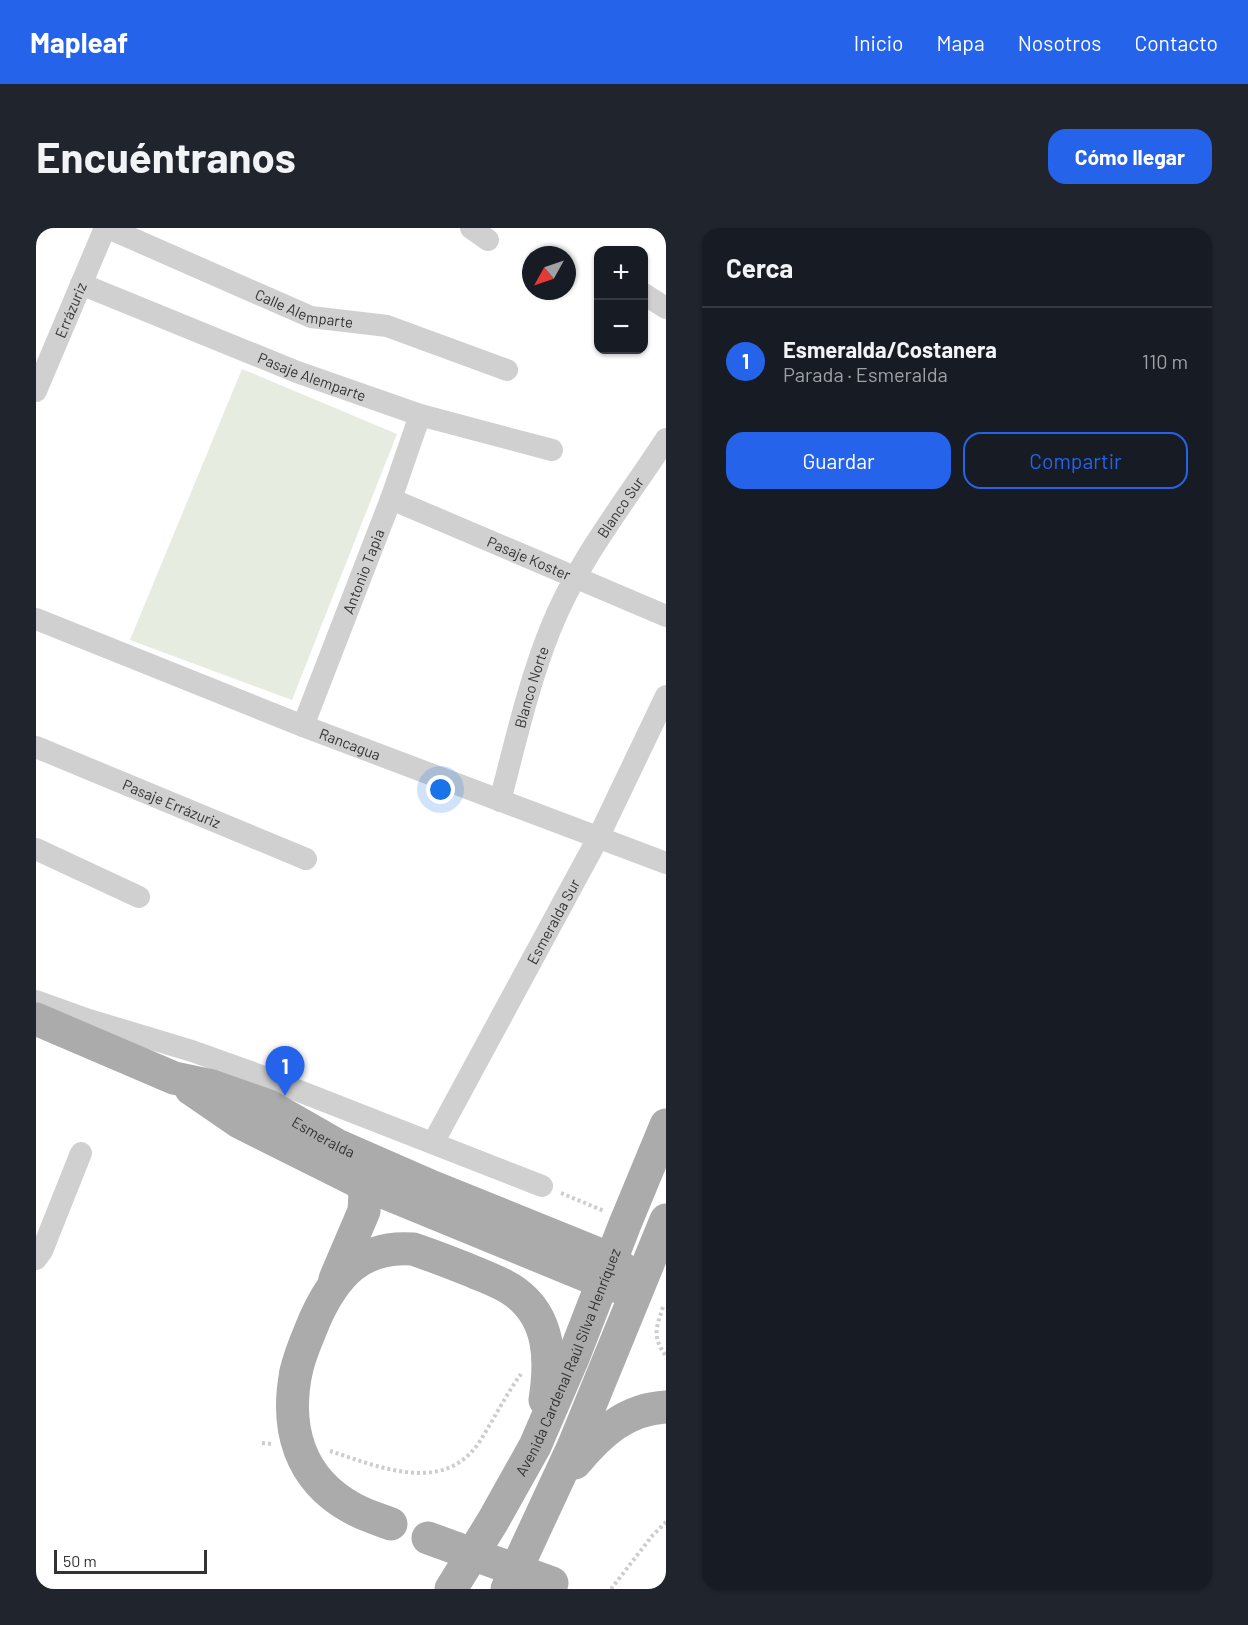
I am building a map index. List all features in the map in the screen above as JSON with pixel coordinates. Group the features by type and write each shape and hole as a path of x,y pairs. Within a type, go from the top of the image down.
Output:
{"main road":[{"name":"Esmeralda","path":"36,1019 174,1078 212,1086 250,1098 302,1123 337,1145 433,1187 607,1271"},
{"path":"174,1078 239,1122 362,1183 607,1271 628,1273 637,1288"},
{"name":"Avenida Cardenal Raúl Silva Henríquez","path":"451,1589 494,1521 535,1446 666,1125"},
{"path":"337,1145 353,1166 362,1183 365,1193 364,1212 306,1339 296,1372 292,1407 295,1439 308,1468 327,1491 367,1515 567,1589"},
{"path":"507,1589 573,1447 666,1220"},
{"path":"332,1286 349,1268 372,1254 399,1248 413,1249 427,1254 515,1291 526,1301 539,1320 547,1342 549,1358 545,1402 535,1446"},
{"path":"554,1491 588,1448 614,1424 636,1412 666,1407"}],"street":[{"name":"Errázuriz","path":"37,384 107,228"},
{"name":"Calle Alemparte","path":"107,228 310,317 387,326 507,370"},
{"name":"Pasaje Alemparte","path":"81,284 297,372 420,415 552,450"},
{"path":"648,297 666,308"},
{"name":"Antonio Tapia","path":"303,726 391,499 420,415"},
{"name":"Blanco Sur","path":"575,576 666,439"},
{"name":"Pasaje Koster","path":"391,499 666,616"},
{"name":"Blanco Norte","path":"500,801 534,673 550,629 575,576"},
{"name":"Rancagua","path":"38,625 666,862"},
{"name":"Esmeralda Sur","path":"433,1143 598,838 666,696"},
{"name":"Pasaje Errázuriz","path":"36,747 306,859"},
{"path":"36,849 139,897"},
{"name":"Esmeralda","path":"36,1001 89,1020 192,1051 542,1186"},
{"path":"36,1259 42,1251 81,1153"}],"path":[{"path":"542,1186 602,1210 625,1224"},
{"path":"663,1307 656,1330 657,1345 666,1356"},
{"path":"324,1450 403,1472 439,1472 458,1465 477,1446 523,1371 531,1364 549,1358"},
{"path":"262,1443 279,1445"},
{"path":"611,1589 652,1536 666,1522"}],"shaded area":[{"path":"242,369 397,434 292,700 130,640"}],"place":[{"name":"Esmeralda/Costanera","path":"285,1096"}]}
